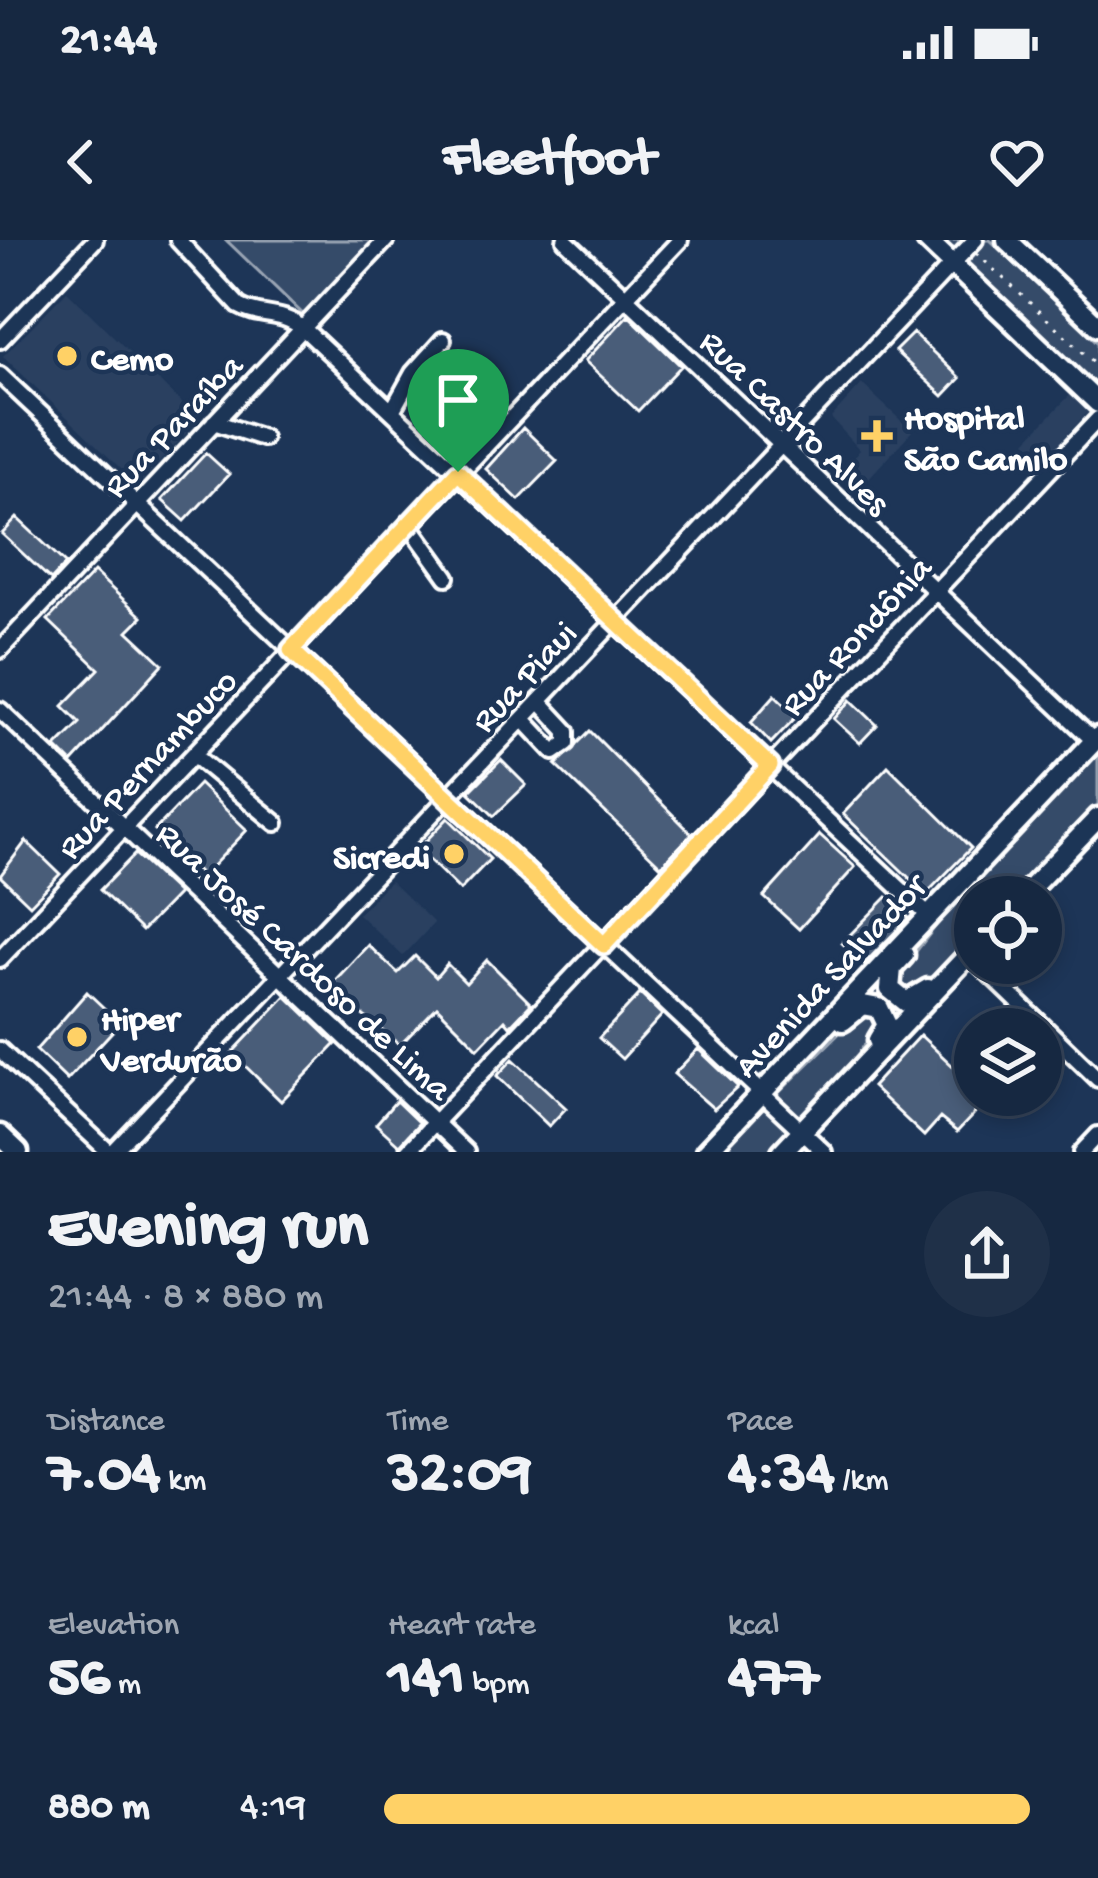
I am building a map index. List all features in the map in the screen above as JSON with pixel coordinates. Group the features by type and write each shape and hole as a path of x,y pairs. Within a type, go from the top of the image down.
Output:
{"main road":[{"path":"927,240 1098,403"},
{"path":"1007,240 1098,326"},
{"name":"Avenida Salvador","path":"706,1152 1096,739"},
{"path":"1042,876 1098,818"},
{"path":"911,935 908,952 888,980 898,998 914,1001 954,972"},
{"path":"782,1152 949,976"},
{"path":"824,1028 863,1005 879,1008 887,1025 869,1060"},
{"path":"0,1135 18,1152"}],"street":[{"path":"0,340 95,240"},
{"path":"178,240 239,306 250,312 281,313 304,328 928,916"},
{"name":"Rua Paraíba","path":"0,650 386,240"},
{"name":"Rua Castro Alves","path":"566,240 934,592 1096,739"},
{"name":"Rua Pernambuco","path":"0,959 680,240"},
{"name":"Rua Piaui","path":"111,1152 972,243"},
{"path":"392,411 413,374 443,340"},
{"path":"0,375 824,1152"},
{"path":"214,422 231,432 257,435 228,408"},
{"name":"Rua Rondônia","path":"407,1152 1098,419"},
{"path":"410,524 447,577"},
{"path":"523,719 554,752 567,743 567,731 539,701"},
{"name":"Rua José Cardoso de Lima","path":"0,710 466,1152"},
{"path":"194,755 276,823"},
{"path":"1002,984 1098,1078"},
{"path":"0,1050 111,1152"},
{"path":"87,1152 89,1134"},
{"path":"1082,1152 1098,1135"}],"path":[{"path":"972,243 1098,366"}],"shaded area":[{"path":"226,240 375,240 305,316"},
{"path":"934,240 990,240 1098,343 1098,394"},
{"path":"67,291 199,420 138,485 3,356"},
{"name":"Hospital São Camilo","path":"862,384 912,431 855,493 838,476 860,450 831,418"},
{"path":"1070,395 1088,412 1045,458 1026,441"},
{"path":"1098,754 1098,807 1032,876 981,876"},
{"path":"390,881 434,923 403,956 358,914"},
{"path":"954,904 954,955 913,995 901,995 894,980"},
{"path":"860,1013 871,1014 879,1026 826,1096 772,1152 731,1152 731,1140"}],"building":[{"path":"628,315 681,366 638,411 585,361"},
{"path":"913,333 960,378 943,396 895,351"},
{"path":"523,428 557,461 519,500 486,469"},
{"path":"206,453 229,474 185,521 162,500"},
{"path":"17,518 66,564 51,580 2,534"},
{"path":"94,572 142,617 128,631 163,664 72,763 56,747 80,723 63,706 99,669 48,620"},
{"path":"775,695 797,716 771,743 751,722"},
{"path":"851,700 877,725 860,743 834,719"},
{"path":"590,731 692,834 661,866 556,765"},
{"path":"501,760 526,785 494,816 469,792"},
{"path":"888,766 971,848 926,894 843,814"},
{"path":"199,784 247,830 203,876 155,830"},
{"name":"Sicredi","path":"448,818 490,859 460,890 418,849"},
{"path":"820,835 855,867 799,929 764,897"},
{"path":"26,841 60,874 30,905 0,876"},
{"path":"135,854 178,894 142,931 100,890"},
{"path":"887,897 909,918 864,964 842,943"},
{"path":"368,945 398,973 415,956 436,977 447,964 466,983 487,960 531,1004 510,1026 505,1020 478,1048 437,1007 400,1045 350,1005 344,1011 324,992"},
{"name":"Hiper Verdurão","path":"87,992 120,1023 67,1080 36,1050"},
{"path":"640,994 662,1015 622,1059 599,1038"},
{"path":"286,996 336,1044 281,1101 232,1053"},
{"path":"920,1035 954,1067 954,1116 972,1116 957,1132 940,1118 924,1136 872,1087"},
{"path":"698,1049 738,1087 714,1109 674,1074"},
{"path":"513,1059 566,1108 549,1126 497,1076"},
{"path":"396,1101 419,1123 399,1145 376,1124"}],"place":[{"name":"Cemo","path":"67,356"},
{"name":"Hospital São Camilo","path":"877,436"},
{"name":"Sicredi","path":"454,854"},
{"name":"Hiper Verdurão","path":"77,1037"}],"route":[{"path":"458,472 770,766 604,945 291,650 458,472"}]}
